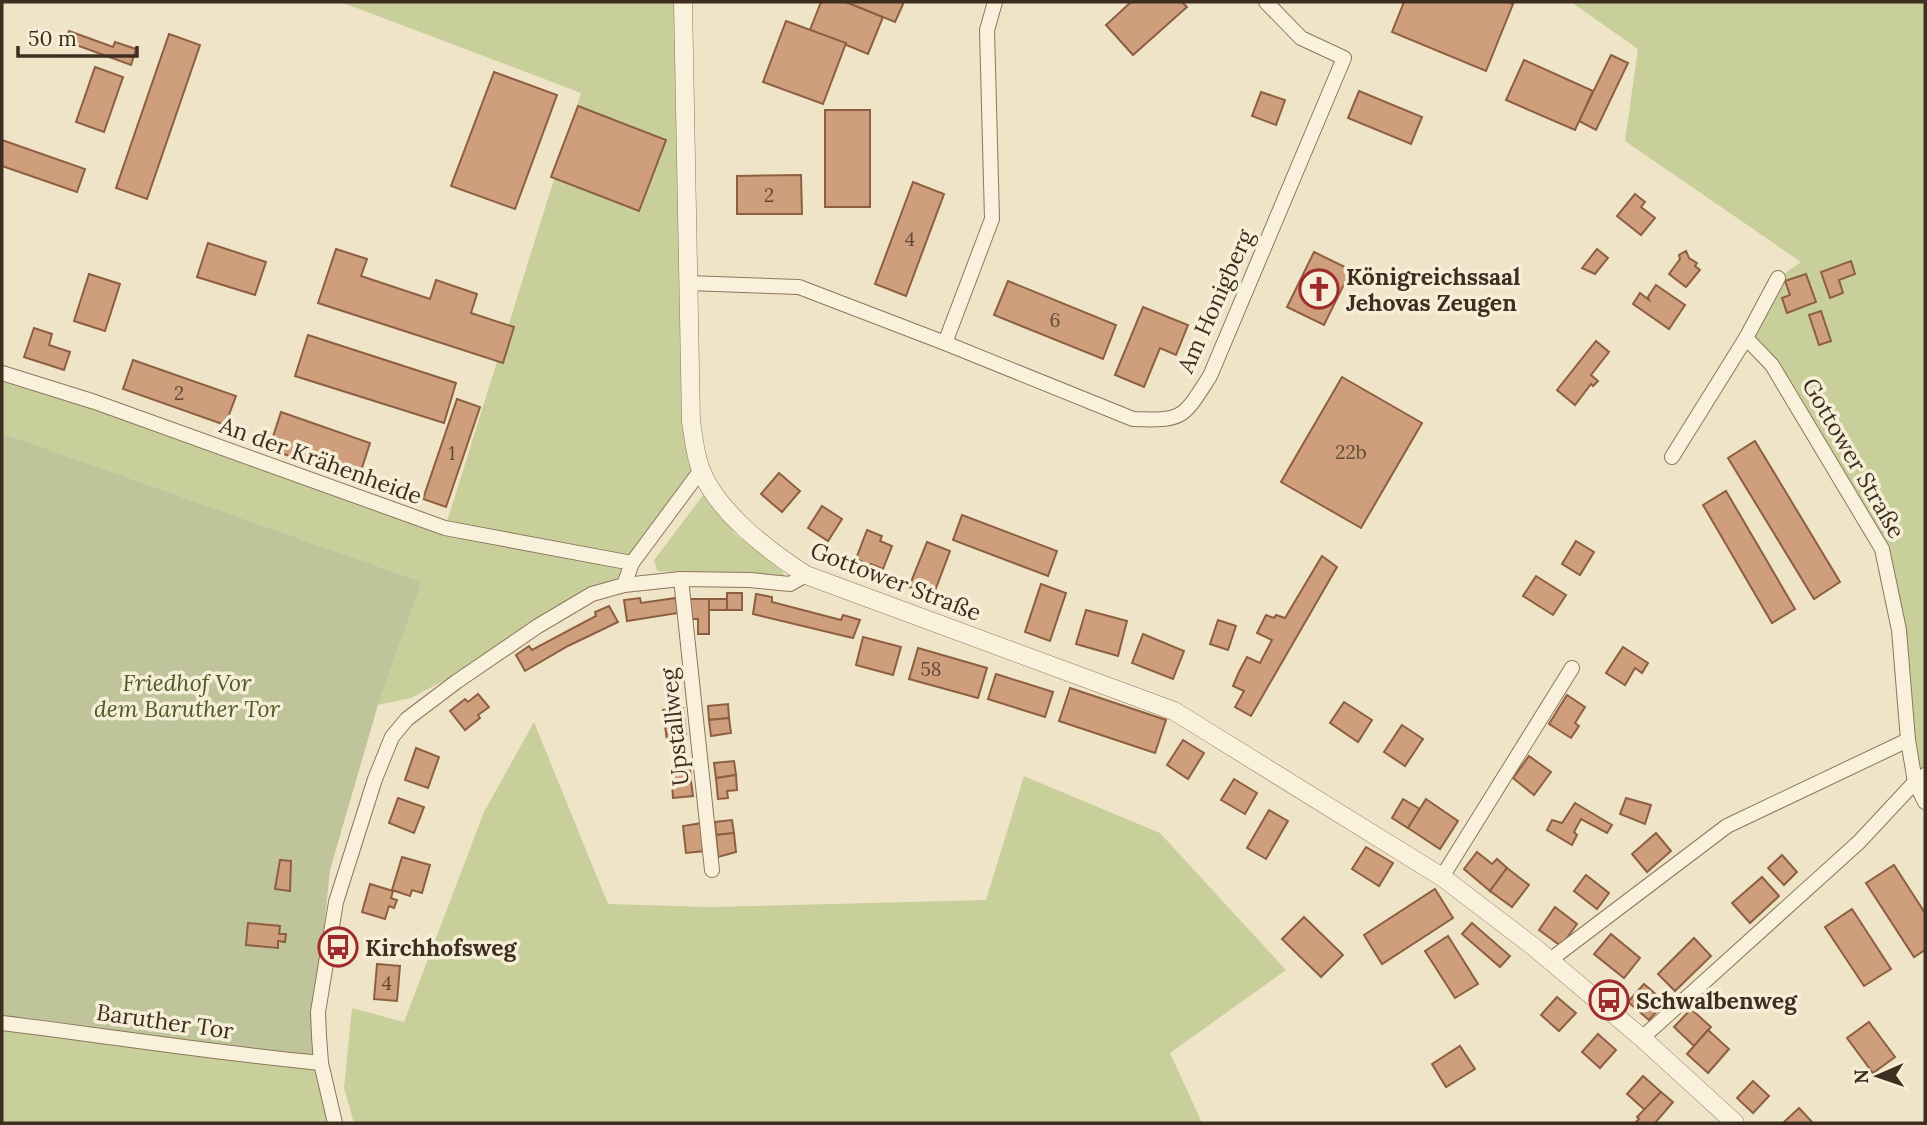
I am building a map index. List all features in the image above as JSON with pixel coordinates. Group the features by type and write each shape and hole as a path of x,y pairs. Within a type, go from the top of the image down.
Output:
{"street":[{"name":"Gottower Straße","path":"683,2 691,422 701,470 740,526 806,575 1174,711 1442,877 1550,960 1642,1038 1735,1123"},
{"path":"944,343 992,219 987,30 995,2"},
{"name":"Am Honigberg","path":"688,283 799,288 1133,419 1165,420 1187,411 1210,376 1343,58 1301,38 1266,2"},
{"path":"1672,457 1746,338 1778,278"},
{"name":"Gottower Straße","path":"1746,338 1772,365 1882,549 1899,630 1908,740 1925,803"},
{"name":"An der Krähenheide","path":"2,373 94,402 445,528 632,563"},
{"path":"624,585 632,563 701,470"},
{"path":"335,1123 321,1063 318,1012 336,902 375,779 393,737 407,719 538,626 592,594 624,585 681,579 750,580 790,584 806,575"},
{"name":"Upstallweg","path":"681,579 712,870"},
{"path":"1442,877 1572,668"},
{"path":"1550,960 1727,826 1908,740"},
{"path":"1642,1038 1859,842 1920,778"},
{"name":"Baruther Tor","path":"2,1023 108,1035 224,1054 321,1063"}],"green space":[{"path":"341,2 683,2 701,470 624,585 411,698 378,705 422,582 2,433 2,373 445,528 581,93"},
{"path":"1571,2 1925,2 1925,802 1882,549 1772,365 1746,338 1778,278 1801,262 1625,141 1638,49"},
{"name":"Friedhof Vor dem Baruther Tor","path":"2,433 422,582 378,705 330,870 317,995 320,1067 2,1018"},
{"path":"704,494 736,535 782,568 785,578 657,571 654,560"},
{"path":"534,722 608,904 710,907 986,900 1024,776 1160,833 1286,970 1170,1053 1202,1123 354,1123 344,1088 352,1008 404,1022 484,812"},
{"path":"2,1018 320,1067 333,1123 2,1123"}],"building":[{"path":"821,2 846,2 883,17 868,54 810,30"},
{"path":"846,2 904,2 895,22"},
{"path":"1131,2 1182,2 1187,7 1133,55 1106,25"},
{"path":"1404,2 1513,4 1486,71 1392,32"},
{"path":"786,21 846,43 823,104 763,82"},
{"path":"69,31 113,47 115,42 136,49 131,65 65,41"},
{"path":"169,34 200,45 147,199 116,188"},
{"path":"1611,55 1628,63 1596,130 1579,121"},
{"path":"1524,60 1593,91 1575,130 1506,100"},
{"path":"95,67 123,77 104,132 76,122"},
{"path":"494,72 557,95 515,209 451,186"},
{"path":"1359,91 1422,117 1411,144 1348,118"},
{"path":"1261,92 1285,100 1276,125 1252,116"},
{"path":"578,106 666,140 639,211 551,177"},
{"path":"825,110 870,110 870,207 825,207"},
{"path":"2,140 85,169 77,192 2,166"},
{"path":"801,175 802,214 737,214 737,176"},
{"path":"913,182 944,194 906,296 875,284"},
{"path":"1635,194 1645,202 1641,207 1655,218 1641,235 1617,216"},
{"path":"208,243 266,262 255,295 197,277"},
{"path":"336,249 367,259 361,276 430,299 436,280 477,294 471,313 514,327 503,363 318,303"},
{"path":"1597,249 1608,258 1595,274 1582,268"},
{"path":"1686,251 1700,270 1686,287 1669,274 1680,259 1679,255"},
{"name":"Königreichssaal Jehovas Zeugen","path":"1314,252 1351,270 1324,325 1287,307"},
{"path":"1851,261 1855,274 1839,280 1843,293 1830,298 1821,272"},
{"path":"89,274 120,284 105,331 74,321"},
{"path":"1806,274 1816,302 1787,313 1782,298 1790,295 1785,281"},
{"path":"1008,281 1116,325 1103,359 994,315"},
{"path":"1656,285 1685,305 1669,329 1633,304 1640,293 1649,300 1648,297"},
{"path":"1143,307 1188,325 1176,355 1160,348 1144,387 1115,375"},
{"path":"1821,311 1831,341 1819,345 1809,315"},
{"path":"34,328 52,334 49,345 70,352 64,370 24,357"},
{"path":"308,335 456,383 444,423 295,376"},
{"path":"1596,341 1609,352 1591,375 1598,381 1593,386 1591,384 1575,405 1557,390"},
{"path":"133,360 236,396 225,425 123,389"},
{"path":"1342,377 1422,423 1361,528 1281,482"},
{"path":"457,399 480,407 446,507 423,499"},
{"path":"281,412 370,443 358,480 269,449"},
{"path":"1755,441 1840,582 1814,599 1728,458"},
{"path":"779,473 800,491 782,512 761,494"},
{"path":"1726,491 1795,609 1772,623 1703,505"},
{"path":"822,506 842,519 828,541 808,528"},
{"path":"962,515 1057,551 1048,576 953,540"},
{"path":"867,530 882,536 880,541 892,546 883,569 871,564 870,568 859,564 861,561 856,559"},
{"path":"1576,541 1594,552 1580,575 1562,564"},
{"path":"927,542 950,551 933,596 909,587"},
{"path":"1322,556 1337,567 1251,716 1235,707 1244,691 1233,686 1239,672 1247,657 1260,663 1272,640 1257,633 1266,615 1285,618"},
{"path":"1536,576 1566,595 1553,615 1523,596"},
{"path":"1041,584 1066,593 1050,641 1025,632"},
{"path":"727,593 742,593 742,610 727,610"},
{"path":"756,594 772,597 772,602 841,620 843,615 860,620 853,638 753,614"},
{"path":"640,598 641,603 676,598 678,613 627,621 624,600"},
{"path":"690,599 709,599 709,634 698,634 698,619 691,619"},
{"path":"709,599 727,599 727,610 709,610"},
{"path":"609,606 618,622 525,671 516,655 529,646 532,650 596,616 595,612"},
{"path":"1086,610 1127,621 1118,656 1076,644"},
{"path":"1218,620 1236,626 1228,650 1210,644"},
{"path":"1143,634 1184,651 1173,679 1132,663"},
{"path":"863,637 901,647 893,675 856,665"},
{"path":"1623,647 1648,663 1642,673 1635,668 1625,685 1606,673"},
{"path":"918,648 987,668 978,698 909,679"},
{"path":"996,674 1053,692 1045,717 988,699"},
{"path":"1070,688 1166,720 1155,753 1059,721"},
{"path":"478,694 489,707 465,730 450,711 465,699 468,702"},
{"path":"1567,695 1585,707 1575,723 1579,726 1571,738 1549,724"},
{"path":"1344,702 1372,720 1358,742 1330,723"},
{"path":"728,704 729,718 709,720 708,706"},
{"path":"683,708 685,724 665,726 663,710"},
{"path":"729,718 731,733 711,736 709,720"},
{"path":"685,724 686,738 667,740 665,726"},
{"path":"1402,725 1423,739 1405,766 1384,752"},
{"path":"1183,740 1204,753 1188,779 1167,765"},
{"path":"416,748 439,757 428,788 405,780"},
{"path":"1529,756 1551,772 1534,795 1513,778"},
{"path":"734,761 736,775 716,778 714,763"},
{"path":"690,766 691,781 672,783 670,768"},
{"path":"736,775 737,790 727,791 728,798 718,799 716,778"},
{"path":"1234,779 1257,793 1245,814 1221,800"},
{"path":"691,781 693,796 673,798 672,783"},
{"path":"398,798 424,807 414,833 389,823"},
{"path":"1626,798 1651,805 1645,824 1620,814"},
{"path":"1403,799 1420,809 1408,828 1392,818"},
{"path":"1426,799 1458,821 1440,849 1408,828"},
{"path":"1575,803 1612,825 1607,833 1581,819 1574,832 1577,835 1572,845 1547,830 1552,820 1562,823"},
{"path":"1269,810 1288,821 1266,859 1247,848"},
{"path":"732,820 734,833 716,835 715,822"},
{"path":"702,823 705,851 686,853 683,826"},
{"path":"734,833 736,852 718,857 716,835"},
{"path":"1656,833 1671,851 1647,872 1632,854"},
{"path":"1366,847 1393,863 1379,886 1352,869"},
{"path":"1477,852 1492,864 1497,859 1507,868 1490,891 1464,869"},
{"path":"1782,855 1797,872 1784,885 1768,868"},
{"path":"402,857 430,865 422,893 412,890 410,896 392,890"},
{"path":"280,860 291,861 290,891 275,889"},
{"path":"1894,865 1925,913 1925,950 1914,957 1866,883"},
{"path":"1507,868 1529,885 1512,907 1490,891"},
{"path":"1586,875 1609,893 1597,909 1574,891"},
{"path":"1762,877 1779,896 1750,923 1732,903"},
{"path":"370,884 393,891 391,898 397,900 394,908 389,906 385,919 362,912"},
{"path":"1435,889 1453,918 1382,964 1364,935"},
{"path":"1555,907 1577,924 1561,946 1539,930"},
{"path":"1852,909 1891,969 1864,986 1825,927"},
{"path":"1304,917 1343,955 1321,977 1282,939"},
{"path":"248,923 280,926 279,934 286,934 285,942 278,941 278,948 246,945"},
{"path":"1472,923 1510,956 1500,967 1462,934"},
{"path":"1611,934 1640,958 1624,978 1594,954"},
{"path":"1448,936 1478,984 1455,998 1425,951"},
{"path":"1694,938 1711,956 1675,991 1658,974"},
{"path":"377,964 400,966 397,1001 374,999"},
{"path":"1644,984 1665,1002 1649,1020 1628,1002"},
{"path":"1557,997 1576,1013 1559,1031 1541,1015"},
{"path":"1691,1009 1711,1027 1694,1046 1674,1027"},
{"path":"1869,1022 1895,1057 1873,1073 1847,1038"},
{"path":"1708,1030 1729,1049 1708,1073 1687,1054"},
{"path":"1598,1034 1616,1050 1600,1068 1582,1052"},
{"path":"1460,1046 1475,1069 1446,1087 1432,1064"},
{"path":"1643,1076 1661,1092 1645,1110 1627,1094"},
{"path":"1753,1081 1769,1096 1753,1113 1737,1098"},
{"path":"1661,1092 1673,1102 1655,1123 1635,1123 1639,1119 1637,1117"},
{"path":"1799,1108 1813,1123 1783,1123"}],"place":[{"name":"Königreichssaal Jehovas Zeugen","path":"1319,289"},
{"name":"Kirchhofsweg","path":"338,947"},
{"name":"Schwalbenweg","path":"1609,1000"}]}
